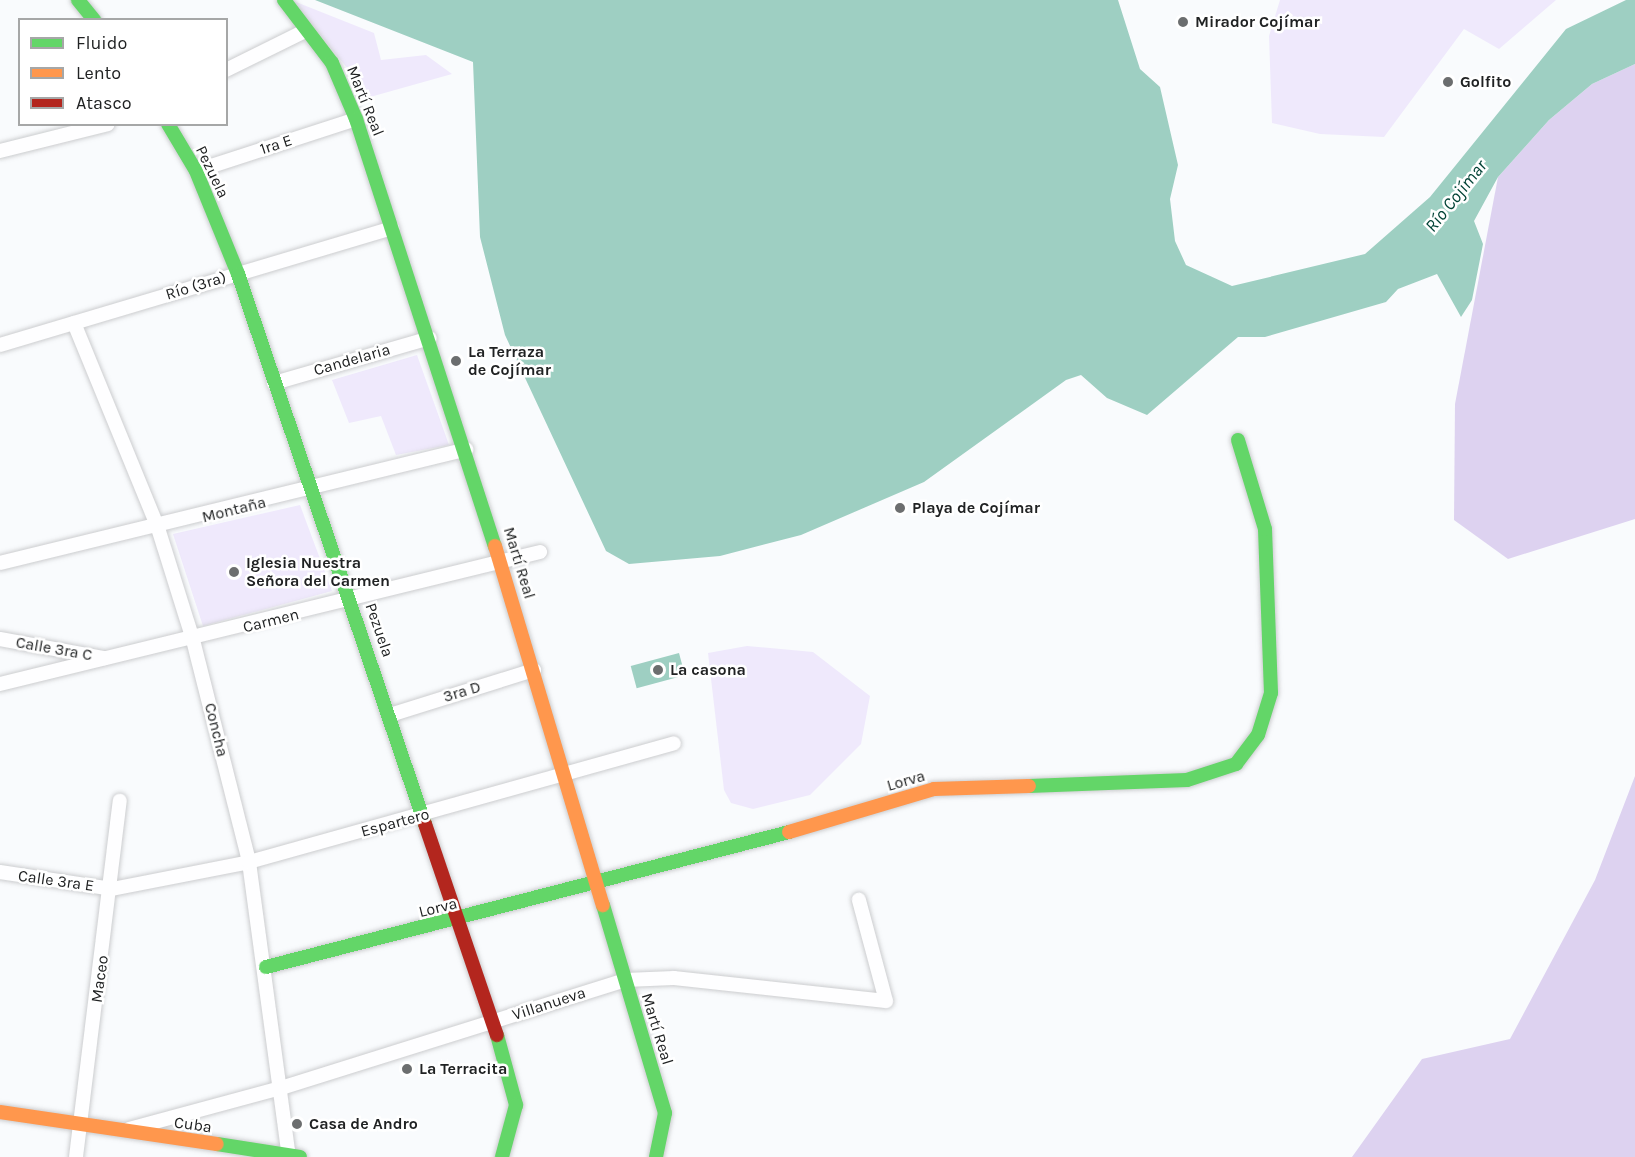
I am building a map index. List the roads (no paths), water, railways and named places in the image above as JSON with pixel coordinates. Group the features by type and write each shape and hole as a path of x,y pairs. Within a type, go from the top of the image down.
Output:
{"main road":[{"path":"78,0 92,18"},
{"name":"Martí Real","path":"284,0 332,63 356,119 466,449 534,670 594,883 626,980 665,1113 656,1157"},
{"name":"Pezuela","path":"169,126 196,171 238,274 310,491 390,715 493,1022 516,1105 502,1157"},
{"name":"Lorva","path":"266,967 459,920 934,789 1187,780 1236,764 1258,735 1271,693 1265,529 1238,440"},
{"name":"Cuba","path":"0,1112 293,1157"}],"street":[{"path":"228,69 307,30"},
{"name":"1ra E","path":"196,171 356,119"},
{"path":"0,151 100,126"},
{"name":"Río (3ra)","path":"0,345 392,228"},
{"name":"Concha","path":"74,322 158,528 194,640 249,862 293,1157"},
{"name":"Candelaria","path":"274,383 430,338"},
{"name":"Montaña","path":"0,563 310,491 466,449"},
{"name":"Carmen","path":"0,684 351,602 540,552"},
{"name":"Calle 3ra C","path":"0,639 108,659"},
{"name":"3ra D","path":"390,715 534,670"},
{"name":"Espartero","path":"112,889 249,862 564,778 674,743"},
{"name":"Maceo","path":"76,1157 112,889 120,801"},
{"name":"Calle 3ra E","path":"0,872 112,889"},
{"name":"Villanueva","path":"121,1131 281,1088 626,980 674,978 886,1001 859,900"}],"water":[{"name":"Río Cojímar","path":"315,0 1118,0 1140,69 1160,87 1178,165 1170,199 1175,241 1186,265 1232,286 1365,254 1430,197 1566,29 1626,0 1635,0 1635,64 1592,84 1549,120 1498,177 1474,221 1483,244 1472,300 1461,317 1437,274 1398,289 1386,302 1265,337 1238,337 1147,415 1107,398 1081,375 1066,380 924,482 801,535 720,556 629,564 606,551 505,335 480,237 473,62"},
{"name":"La casona","path":"679,653 685,675 637,688 631,666"}],"place":[{"name":"Mirador Cojímar","path":"1183,22"},
{"name":"Golfito","path":"1448,82"},
{"name":"La Terraza de Cojímar","path":"456,361"},
{"name":"Playa de Cojímar","path":"900,508"},
{"name":"Iglesia Nuestra Señora del Carmen","path":"234,572"},
{"name":"La casona","path":"658,670"},
{"name":"La Terracita","path":"407,1069"},
{"name":"Casa de Andro","path":"297,1124"}]}
